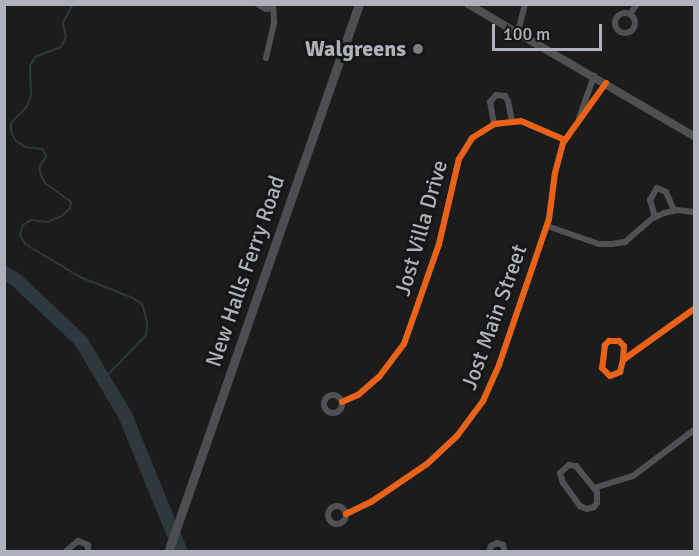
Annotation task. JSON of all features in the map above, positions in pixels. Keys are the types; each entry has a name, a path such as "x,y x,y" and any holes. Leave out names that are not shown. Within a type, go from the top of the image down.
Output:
{"main road":[{"path":"468,4 694,136"},
{"name":"New Halls Ferry Road","path":"168,552 359,5"}],"street":[{"path":"257,4 266,9 273,6 274,22 266,58"},
{"path":"518,32 525,4"},
{"path":"630,14 637,4"},
{"name":"Jost Main Street","path":"579,118 594,76"},
{"name":"Jost Main Street","path":"346,514 371,502 427,465 453,440 475,413 500,365 547,226 555,173 565,140 606,83"},
{"path":"494,124 490,102 496,95 505,96 508,100 512,121"},
{"name":"Jost Villa Drive","path":"342,402 358,395 379,377 404,344 439,244 459,159 472,138 494,124 512,121 530,123 565,140"},
{"path":"655,217 650,200 657,188 666,192 674,210"},
{"path":"547,226 599,244 612,244 625,242 655,217 674,210 694,212"},
{"path":"623,360 624,346 619,341 609,341 605,345 604,373 615,376 620,372 623,360 694,309"},
{"path":"594,488 633,476 694,430"},
{"path":"569,465 576,466 594,488 598,497 597,503 587,509 580,506 562,483 560,473 569,465"},
{"path":"65,552 78,541 88,545 88,552"},
{"path":"489,552 491,546 496,543 503,545 506,552"}],"waterway":[{"path":"75,4 63,23 66,37 61,47 35,57 30,66 31,96 27,106 11,123 11,131 15,140 25,147 43,149 46,157 40,166 40,173 45,183 71,202 70,208 62,216 47,222 31,220 23,225 20,235 25,244 80,277 133,298 142,304 147,322 146,335 104,379"},
{"path":"4,273 14,278 81,341 125,415 181,552"}],"cycle path":[{"path":"346,514 371,502 427,464 457,436 483,401 499,365 549,219 555,173 563,143 606,83"},
{"path":"342,402 358,395 379,377 404,344 439,244 459,159 472,138 494,124 521,121 565,140"},
{"path":"623,360 624,346 619,341 609,341 605,345 602,368 610,376 620,372 623,360 694,309"}],"place":[{"name":"Walgreens","path":"418,49"}]}
